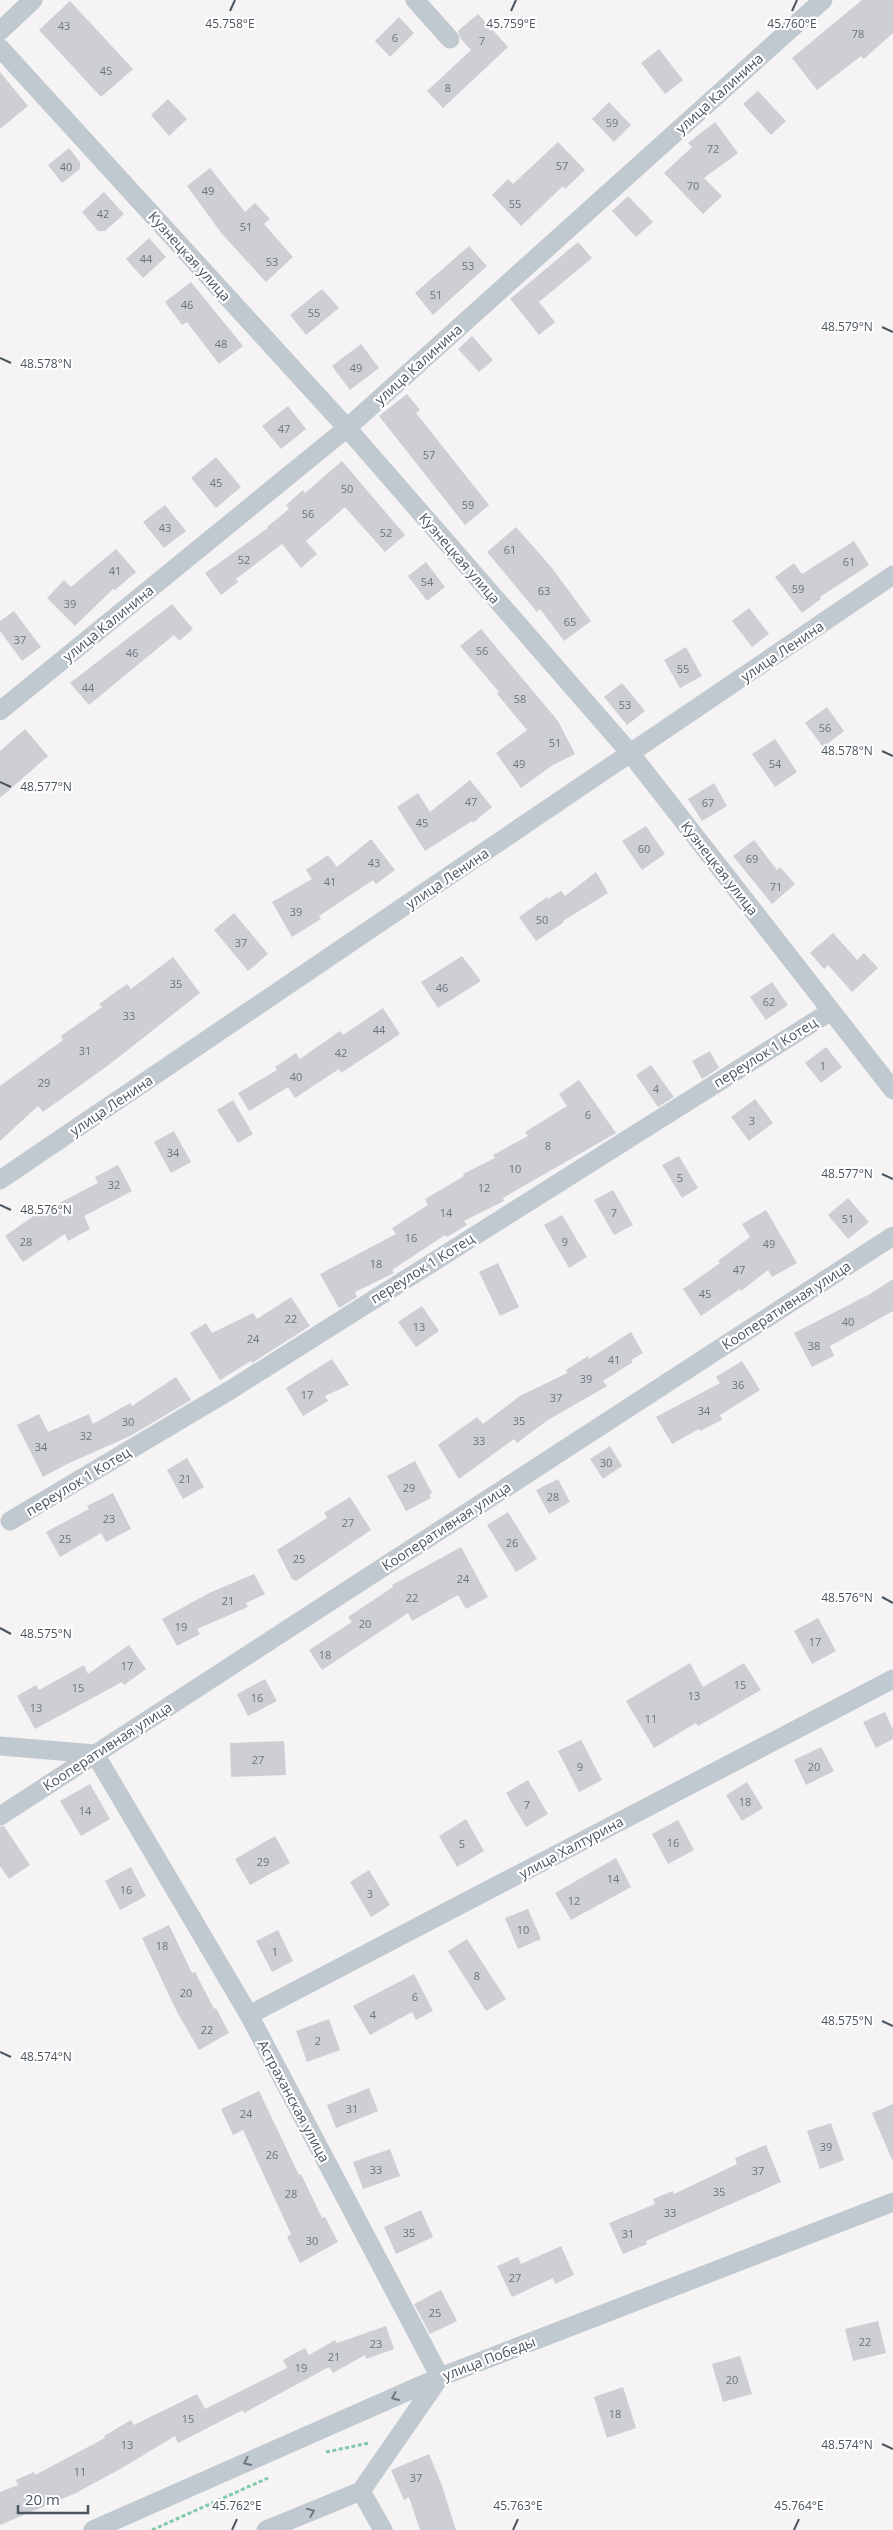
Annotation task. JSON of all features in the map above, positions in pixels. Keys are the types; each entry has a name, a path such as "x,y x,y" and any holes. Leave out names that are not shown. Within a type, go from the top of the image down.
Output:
{"street":[{"path":"0,30 33,0"},
{"path":"415,0 450,39"},
{"name":"улица Калинина","path":"0,711 347,428 823,0"},
{"name":"Кузнецкая улица","path":"0,48 347,428 631,754 893,1090"},
{"name":"улица Ленина","path":"0,1180 893,575"},
{"name":"переулок 1 Котец","path":"10,1521 232,1389 831,1011"},
{"name":"Кооперативная улица","path":"0,1816 893,1236"},
{"name":"улица Халтурина","path":"249,2014 893,1679"},
{"path":"0,1746 95,1754"},
{"name":"Астраханская улица","path":"95,1754 249,2014 440,2377"},
{"name":"улица Победы","path":"93,2530 440,2377 893,2202"},
{"path":"266,2530 361,2491 440,2377"},
{"path":"361,2491 383,2530"}],"path":[{"path":"318,2456 398,2437"},
{"path":"152,2530 274,2475"}],"building":[{"path":"862,0 893,0 893,33 864,59 861,56 817,90 792,58"},
{"path":"70,1 133,69 101,97 39,30"},
{"path":"478,14 508,47 443,108 427,91 471,50 461,39 458,31"},
{"path":"399,17 414,33 390,57 375,41"},
{"path":"659,49 683,80 665,94 641,63"},
{"path":"0,72 28,106 0,129"},
{"path":"758,91 786,121 771,135 743,104"},
{"path":"168,99 187,119 169,136 151,115"},
{"path":"609,102 631,125 614,142 592,119"},
{"path":"715,122 738,153 704,178 722,196 703,214 664,173 692,147 688,143"},
{"path":"558,142 585,170 565,189 563,186 521,226 492,195 508,179 513,184"},
{"path":"69,148 80,162 80,169 62,183 48,165"},
{"path":"210,168 245,212 255,203 270,219 264,224 293,257 266,282 222,234 187,186"},
{"path":"104,192 124,214 105,231 98,231 82,212"},
{"path":"628,196 653,222 636,237 612,211"},
{"path":"149,238 166,257 143,278 126,259"},
{"path":"578,242 592,258 539,302 555,322 539,335 510,299"},
{"path":"469,246 487,266 433,315 415,293"},
{"path":"191,282 243,346 219,364 187,322 182,325 165,302"},
{"path":"322,289 339,308 306,335 290,315"},
{"path":"472,336 493,360 479,372 458,349"},
{"path":"361,344 379,368 350,390 332,366"},
{"path":"407,394 420,410 416,413 489,505 465,525 379,416"},
{"path":"288,406 306,429 281,449 262,426"},
{"path":"216,457 241,487 216,508 191,478"},
{"path":"342,461 405,535 385,552 345,507 306,541 317,554 301,568 282,544 236,579 238,582 221,595 205,573 268,528 289,509 286,505 303,490 305,493"},
{"path":"165,505 186,531 164,548 143,522"},
{"path":"516,527 552,568 591,621 564,641 540,609 537,612 487,552"},
{"path":"854,541 869,565 820,597 821,599 802,613 775,577 794,563 802,574"},
{"path":"116,549 136,572 115,590 113,589 75,626 47,598 64,580 71,587"},
{"path":"426,562 445,587 427,601 408,576"},
{"path":"172,604 193,629 179,641 174,635 89,705 70,683"},
{"path":"749,608 769,634 752,647 732,621"},
{"path":"14,611 41,647 22,661 0,631 0,621"},
{"path":"481,629 558,721 575,754 553,765 521,788 496,753 527,730 497,694 499,692 460,646"},
{"path":"686,647 702,676 680,688 664,660"},
{"path":"622,683 645,711 627,725 604,697"},
{"path":"827,707 844,731 823,747 805,723"},
{"path":"25,729 48,756 0,798 0,751"},
{"path":"775,739 797,772 775,787 752,754"},
{"path":"470,780 492,807 473,823 472,821 425,851 397,807 418,793 430,812"},
{"path":"714,783 727,806 702,821 688,799"},
{"path":"646,826 665,854 642,870 622,841"},
{"path":"371,839 395,870 376,884 373,880 319,916 321,919 292,937 272,902 312,879 306,870 328,855 337,867"},
{"path":"754,840 777,870 780,867 795,884 772,904 733,856"},
{"path":"596,872 608,893 563,921 536,941 519,917 547,897 548,899 561,891 565,896"},
{"path":"234,913 268,954 248,971 214,930"},
{"path":"833,933 857,960 864,953 878,968 852,992 828,965 824,969 810,953"},
{"path":"462,956 481,981 438,1008 421,982"},
{"path":"173,957 200,993 110,1064 43,1112 38,1106 0,1141 0,1086 63,1040 61,1036 102,1007 99,1004 127,984 131,989"},
{"path":"772,982 788,1005 766,1020 750,997"},
{"path":"383,1008 400,1034 341,1073 339,1069 295,1098 288,1087 249,1111 238,1093 277,1070 275,1067 296,1053 300,1059 340,1031 343,1035"},
{"path":"826,1047 842,1067 821,1083 805,1063"},
{"path":"710,1051 719,1068 702,1079 692,1061"},
{"path":"651,1065 674,1097 658,1107 636,1075"},
{"path":"579,1080 616,1133 503,1198 504,1201 464,1221 467,1225 447,1237 445,1235 392,1270 394,1273 355,1292 357,1297 339,1308 320,1274 396,1234 392,1228 428,1205 425,1199 464,1176 463,1174 495,1158 493,1155 528,1136 525,1132 567,1106 559,1094"},
{"path":"755,1099 773,1123 749,1141 731,1117"},
{"path":"233,1100 253,1134 238,1143 217,1110"},
{"path":"174,1131 191,1162 171,1173 154,1142"},
{"path":"679,1156 698,1188 682,1198 662,1165"},
{"path":"118,1165 132,1191 84,1216 90,1229 68,1241 65,1234 23,1262 5,1236 32,1217 98,1183 95,1177"},
{"path":"613,1190 633,1225 614,1235 594,1200"},
{"path":"848,1198 869,1222 848,1239 828,1215"},
{"path":"766,1210 797,1263 772,1277 768,1270 741,1291 740,1289 701,1316 683,1289 720,1263 718,1261 750,1237 742,1224"},
{"path":"562,1215 587,1257 569,1268 544,1225"},
{"path":"498,1263 519,1307 500,1316 479,1272"},
{"path":"893,1279 893,1311 830,1346 834,1356 812,1367 794,1333 870,1294"},
{"path":"291,1297 310,1326 252,1363 251,1361 220,1380 190,1333 206,1323 212,1333 253,1313 257,1319"},
{"path":"422,1306 439,1331 416,1347 398,1322"},
{"path":"631,1332 643,1353 631,1360 633,1362 603,1381 607,1386 548,1420 517,1443 514,1439 459,1479 438,1445 477,1417 483,1424 520,1396 567,1373 566,1370 588,1356 589,1359"},
{"path":"332,1359 349,1385 325,1396 328,1401 303,1416 286,1388"},
{"path":"742,1361 760,1390 720,1415 722,1420 700,1431 699,1429 672,1444 656,1417 720,1383 716,1377"},
{"path":"176,1377 191,1400 130,1436 43,1477 17,1425 39,1414 48,1432 89,1414 93,1424 130,1403 132,1406"},
{"path":"610,1446 622,1466 603,1479 590,1459"},
{"path":"187,1458 204,1487 183,1499 167,1470"},
{"path":"415,1461 432,1493 429,1495 431,1498 406,1511 387,1476"},
{"path":"558,1479 570,1502 549,1514 536,1490"},
{"path":"113,1493 131,1529 106,1542 101,1533 60,1557 46,1532 89,1509 87,1506"},
{"path":"350,1497 371,1530 296,1581 292,1579 277,1550 327,1518 324,1513"},
{"path":"508,1512 537,1559 516,1572 487,1525"},
{"path":"461,1547 488,1597 466,1609 458,1595 412,1621 408,1613 322,1670 309,1650 352,1622 348,1617 393,1587 392,1585"},
{"path":"254,1574 265,1594 246,1603 248,1607 197,1629 200,1634 177,1646 162,1619 209,1593"},
{"path":"818,1618 836,1651 812,1664 794,1631"},
{"path":"129,1645 146,1669 124,1685 122,1682 35,1729 17,1696 36,1685 39,1690 84,1665 88,1674"},
{"path":"690,1663 703,1687 744,1663 761,1690 698,1726 696,1723 654,1748 626,1701"},
{"path":"265,1679 277,1701 248,1716 237,1694"},
{"path":"885,1712 893,1730 893,1739 876,1748 863,1722"},
{"path":"581,1740 602,1780 579,1792 558,1751"},
{"path":"284,1741 286,1775 231,1777 230,1743"},
{"path":"821,1747 834,1771 806,1785 794,1760"},
{"path":"528,1780 548,1814 526,1827 506,1793"},
{"path":"747,1782 763,1808 742,1821 726,1795"},
{"path":"90,1784 110,1819 81,1836 60,1801"},
{"path":"466,1819 484,1851 457,1867 439,1836"},
{"path":"678,1820 694,1850 668,1864 652,1834"},
{"path":"4,1826 30,1865 9,1879 0,1866 0,1827"},
{"path":"275,1836 290,1863 250,1885 235,1859"},
{"path":"616,1858 631,1887 571,1920 555,1893"},
{"path":"131,1867 146,1896 120,1910 105,1881"},
{"path":"369,1870 390,1905 371,1917 350,1882"},
{"path":"528,1909 541,1939 518,1949 505,1918"},
{"path":"169,1925 192,1973 195,1972 229,2033 199,2050 177,2012 142,1938"},
{"path":"278,1930 293,1961 272,1972 256,1941"},
{"path":"467,1939 506,1999 486,2011 448,1951"},
{"path":"414,1974 433,2011 416,2020 412,2012 370,2035 353,2006"},
{"path":"329,2019 340,2050 307,2062 296,2031"},
{"path":"369,2088 378,2111 336,2128 327,2105"},
{"path":"259,2091 299,2175 301,2174 322,2218 325,2217 338,2242 300,2263 287,2237 291,2234 243,2130 233,2135 221,2109"},
{"path":"893,2104 893,2162 872,2113"},
{"path":"831,2123 844,2160 820,2169 807,2131"},
{"path":"766,2145 781,2182 646,2241 647,2244 623,2254 609,2223 655,2204 653,2199 673,2191 674,2194 737,2164 735,2158"},
{"path":"390,2149 400,2176 363,2189 353,2162"},
{"path":"421,2210 433,2237 396,2254 384,2227"},
{"path":"561,2246 574,2275 555,2284 553,2278 512,2297 497,2266 518,2257 521,2264"},
{"path":"441,2290 457,2321 430,2334 414,2304"},
{"path":"878,2321 886,2353 853,2361 845,2329"},
{"path":"386,2326 394,2349 366,2359 365,2355 333,2373 329,2367 244,2413 243,2410 178,2443 175,2436 74,2494 0,2525 0,2492 18,2485 16,2480 34,2472 35,2475 105,2438 104,2436 131,2420 134,2425 197,2394 205,2409 287,2368 283,2360 305,2348 309,2355 335,2340 337,2343"},
{"path":"740,2356 752,2394 723,2402 712,2364"},
{"path":"623,2387 636,2428 607,2438 594,2397"},
{"path":"429,2454 441,2483 456,2530 420,2530 409,2497 404,2500 391,2470"}]}
